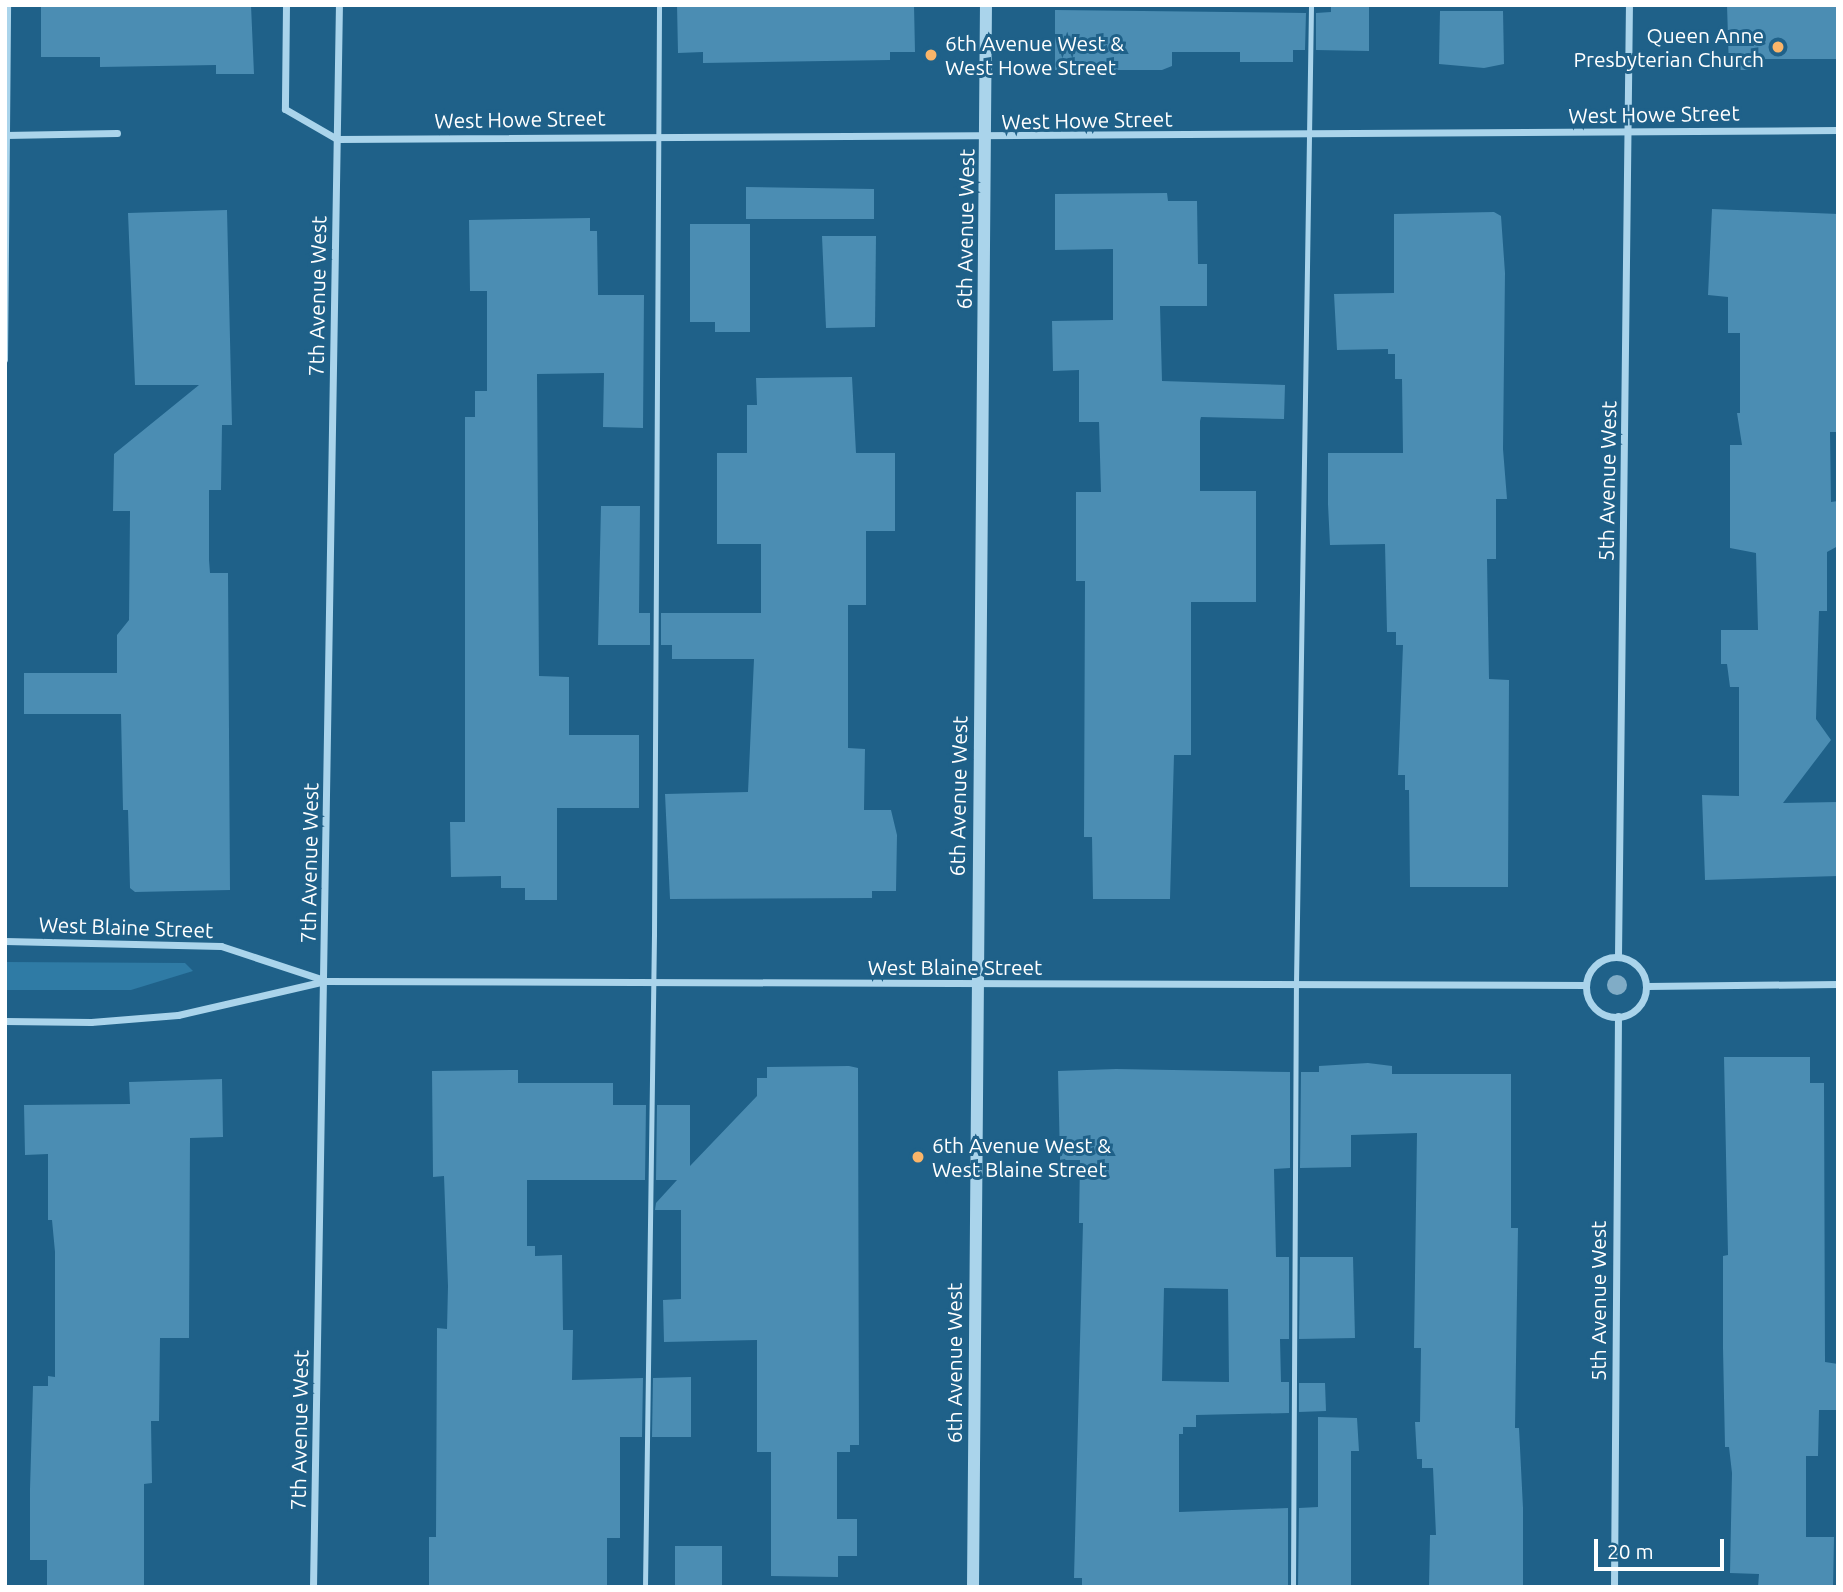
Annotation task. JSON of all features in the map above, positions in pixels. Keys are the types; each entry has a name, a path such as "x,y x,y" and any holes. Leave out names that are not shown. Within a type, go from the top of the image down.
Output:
{"street":[{"path":"286,5 285,109 337,139"},
{"name":"7th Avenue West","path":"313,1587 339,5"},
{"name":"6th Avenue West","path":"972,1587 975,985 986,5"},
{"name":"5th Avenue West","path":"1618,956 1629,5"},
{"name":"West Howe Street","path":"337,139 656,134 985,138 1838,130"},
{"path":"6,135 117,133"},
{"name":"West Blaine Street","path":"5,941 221,946 324,981"},
{"path":"1618,956 1640,968 1647,986 1634,1011 1618,1016 1595,1009 1586,985 1596,964 1618,956"},
{"name":"West Blaine Street","path":"5,1021 91,1022 178,1015 324,981 1586,985"},
{"path":"1647,986 1838,984"},
{"name":"5th Avenue West","path":"1614,1587 1618,1016"}],"lane":[{"path":"5,360 8,5"},
{"path":"645,1587 654,984 656,134 659,5"},
{"path":"1293,1587 1296,983 1311,5"}],"shaded area":[{"path":"5,962 185,963 193,971 131,990 5,990"}],"building":[{"path":"41,5 251,5 254,74 216,74 216,65 100,67 100,57 41,57"},
{"path":"677,5 914,5 915,52 890,52 890,60 703,63 703,52 678,53"},
{"path":"1331,5 1369,5 1369,51 1316,50 1316,13 1331,12"},
{"name":"Queen Anne Presbyterian Church","path":"1727,5 1838,5 1838,59 1764,59 1764,70 1729,70"},
{"path":"1055,10 1306,13 1305,50 1293,50 1293,62 1240,62 1240,52 1172,52 1172,66 1162,70 1055,70"},
{"path":"1440,11 1503,11 1504,64 1484,68 1439,64"},
{"path":"746,187 874,189 874,219 746,219"},
{"path":"1167,193 1168,201 1197,201 1198,264 1207,264 1207,306 1160,306 1162,381 1285,385 1284,419 1201,417 1200,491 1256,491 1256,602 1191,602 1191,755 1174,755 1170,899 1093,899 1092,837 1084,837 1085,581 1076,581 1076,492 1101,492 1099,422 1079,422 1079,370 1053,371 1052,321 1113,320 1113,249 1055,250 1055,194"},
{"path":"1712,209 1838,214 1838,432 1830,432 1831,502 1838,501 1838,546 1827,552 1827,611 1819,611 1816,719 1831,740 1783,803 1838,802 1838,876 1705,880 1702,795 1739,796 1739,687 1730,687 1727,664 1721,664 1721,630 1758,630 1756,553 1730,548 1730,445 1742,445 1737,413 1740,413 1740,333 1728,333 1728,297 1708,295"},
{"path":"227,210 232,425 222,425 221,490 209,490 209,560 210,573 228,573 230,890 135,892 130,888 128,810 123,810 121,714 24,714 24,673 117,673 117,635 129,620 130,511 113,511 114,454 199,385 135,385 128,213"},
{"path":"1494,212 1501,216 1505,273 1503,449 1507,499 1496,499 1496,559 1487,559 1489,679 1509,680 1508,887 1410,887 1409,790 1405,790 1405,775 1398,775 1403,645 1396,645 1396,632 1387,632 1385,544 1330,545 1328,504 1328,453 1403,453 1402,379 1395,379 1395,354 1388,354 1388,349 1337,350 1334,294 1394,293 1394,214"},
{"path":"590,218 590,231 597,231 598,295 644,295 643,428 603,427 604,373 537,374 539,676 569,677 569,735 639,735 639,808 557,808 557,900 525,900 525,888 501,888 501,876 451,877 450,822 465,822 465,417 475,417 475,391 487,391 487,291 470,291 469,220"},
{"path":"690,224 750,224 750,332 715,332 715,322 690,322"},
{"path":"822,236 876,236 875,327 826,328"},
{"path":"852,377 856,453 895,453 895,531 866,531 866,605 848,605 848,748 865,749 864,810 891,810 897,835 896,891 872,891 872,898 670,899 665,794 748,792 754,659 672,659 672,645 661,645 661,613 761,613 761,544 717,544 717,453 747,453 747,405 757,405 756,378"},
{"path":"601,506 640,506 639,613 650,613 650,645 598,645"},
{"path":"1724,1057 1810,1057 1810,1083 1824,1083 1825,1362 1838,1364 1838,1410 1819,1410 1818,1456 1806,1456 1806,1537 1834,1537 1833,1587 1758,1587 1759,1574 1730,1573 1732,1473 1729,1447 1725,1447 1723,1348 1723,1256 1728,1255"},
{"path":"1368,1063 1392,1066 1392,1074 1511,1074 1511,1228 1518,1228 1515,1428 1519,1428 1523,1587 1429,1587 1430,1535 1436,1535 1433,1468 1422,1468 1422,1459 1417,1459 1415,1422 1420,1422 1421,1348 1414,1348 1417,1133 1351,1135 1351,1167 1300,1168 1301,1072 1319,1072 1319,1066"},
{"path":"767,1067 858,1068 859,1445 850,1445 850,1452 837,1452 837,1519 857,1519 857,1556 838,1556 838,1577 771,1576 771,1452 757,1452 757,1340 664,1342 663,1300 681,1299 681,1210 655,1210 656,1203 677,1180 656,1180 657,1105 690,1105 690,1166 757,1096 757,1078 767,1078"},
{"path":"1116,1069 1290,1072 1290,1168 1274,1169 1276,1257 1289,1257 1289,1339 1280,1339 1281,1382 1289,1382 1289,1413 1196,1415 1196,1427 1183,1427 1183,1434 1179,1434 1179,1512 1288,1508 1288,1587 1082,1587 1082,1578 1074,1578 1083,1223 1079,1223 1080,1160 1060,1160 1058,1071","holes":["1164,1288 1228,1289 1229,1382 1162,1381"]},
{"path":"518,1070 518,1083 613,1083 613,1105 646,1105 645,1180 527,1180 527,1246 535,1246 535,1256 562,1255 563,1330 573,1330 572,1380 643,1378 642,1437 620,1437 620,1538 607,1538 607,1587 429,1587 429,1537 436,1537 437,1328 447,1329 448,1286 444,1176 433,1177 432,1071"},
{"path":"222,1079 223,1137 190,1138 189,1338 160,1338 159,1421 151,1421 152,1483 144,1484 144,1586 47,1586 47,1560 30,1560 30,1489 33,1386 48,1386 48,1376 55,1377 55,1252 52,1220 48,1220 48,1154 25,1155 24,1105 130,1104 129,1082"},
{"path":"1300,1257 1353,1257 1355,1338 1299,1339"},
{"path":"691,1377 691,1437 652,1437 653,1378"},
{"path":"1299,1383 1325,1383 1326,1411 1299,1412"},
{"path":"1318,1417 1357,1418 1359,1451 1351,1451 1351,1587 1298,1587 1299,1508 1318,1507"},
{"path":"675,1546 722,1546 722,1587 675,1587"}],"place":[{"name":"Queen Anne Presbyterian Church","path":"1778,47"},
{"name":"6th Avenue West & West Howe Street","path":"931,55"},
{"name":"6th Avenue West & West Blaine Street","path":"918,1157"}]}
